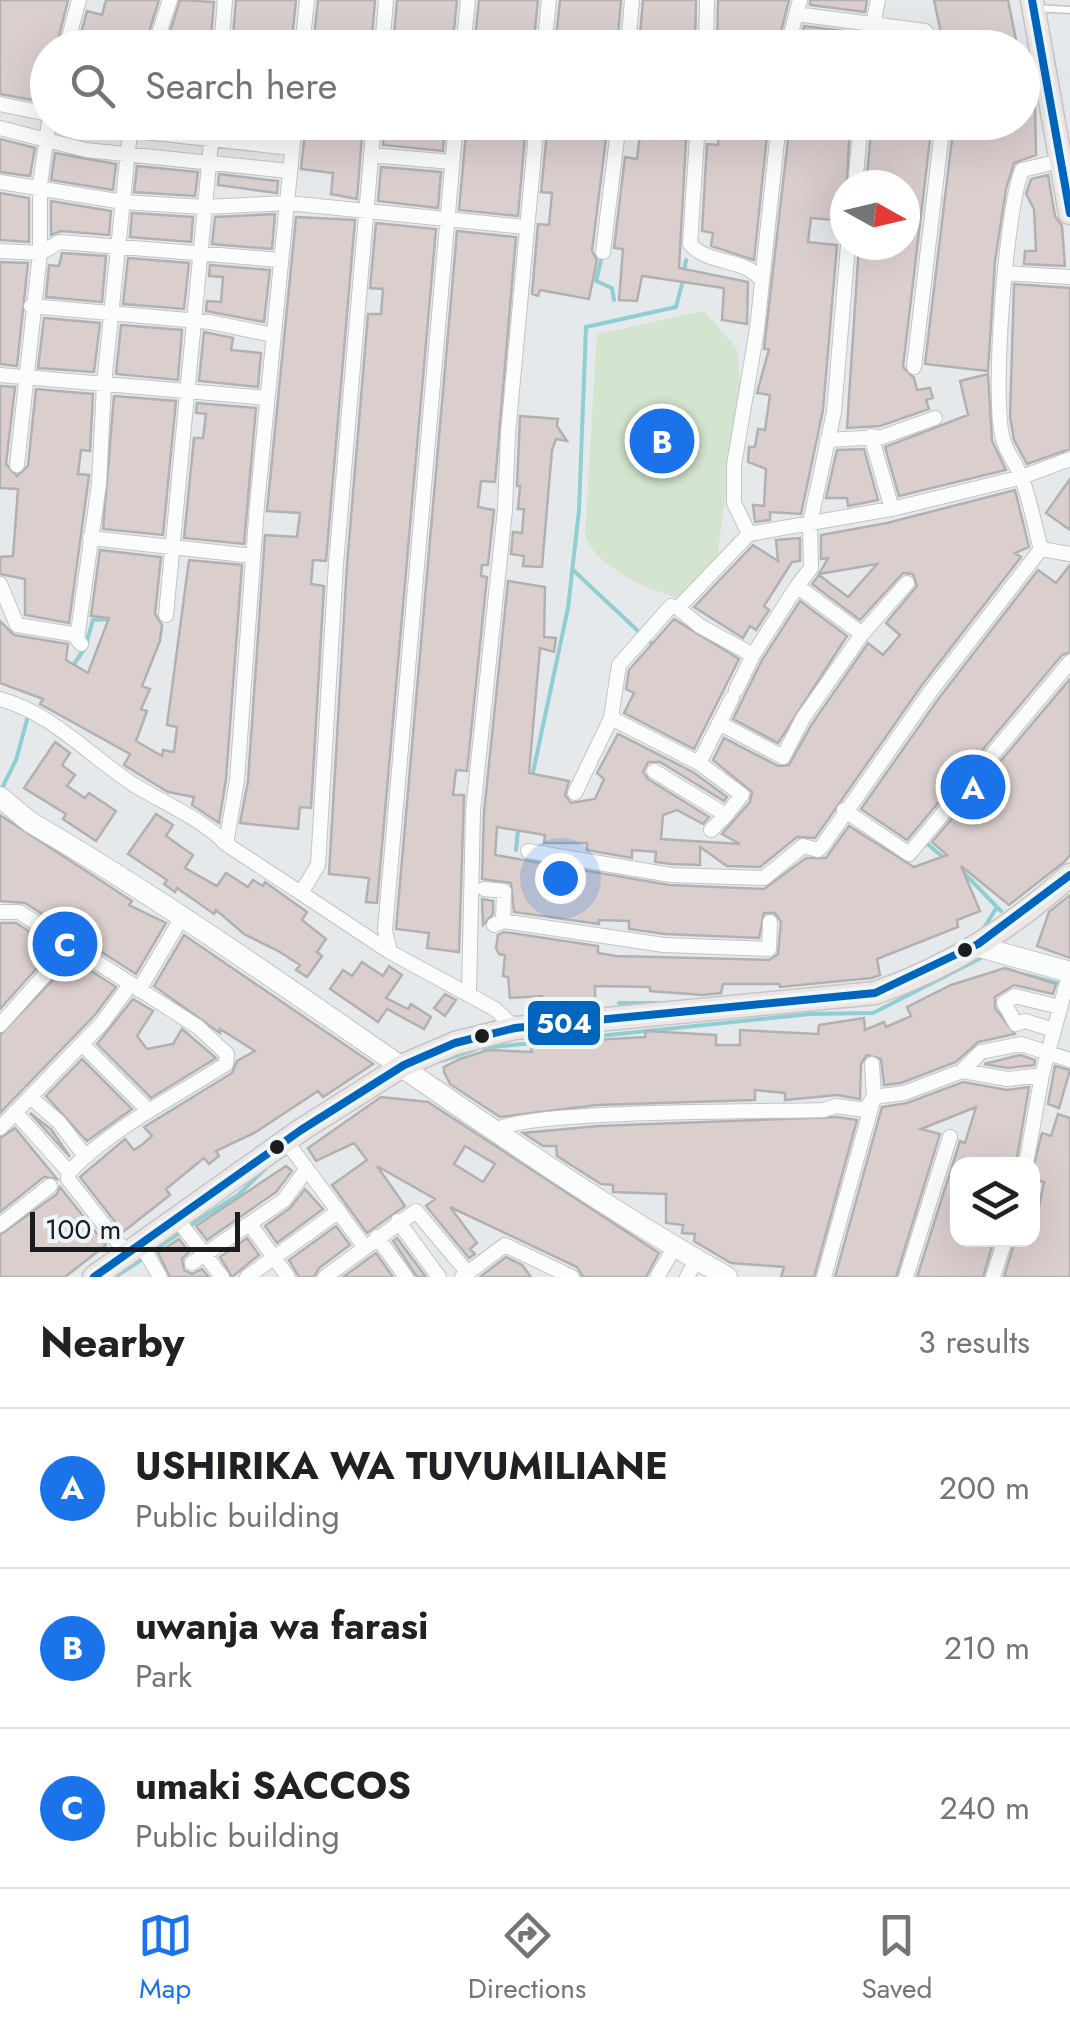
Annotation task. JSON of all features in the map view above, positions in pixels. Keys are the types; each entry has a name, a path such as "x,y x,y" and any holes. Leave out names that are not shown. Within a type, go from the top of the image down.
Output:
{"main road":[{"path":"1040,67 1061,113 1060,161 1070,214"},
{"path":"94,1277 183,1227 286,1141 404,1065 455,1043 515,1028 875,993 929,974 980,947 1070,875"}],"street":[{"path":"71,30 79,0"},
{"path":"160,30 170,0"},
{"path":"222,30 225,0"},
{"path":"304,30 307,0"},
{"path":"384,30 386,0"},
{"path":"465,30 468,0"},
{"path":"546,30 549,0"},
{"path":"630,30 632,0"},
{"path":"706,30 707,0"},
{"path":"870,30 878,0"},
{"path":"798,7 871,25 915,30"},
{"path":"0,104 30,110"},
{"path":"0,128 30,127"},
{"path":"17,465 48,140"},
{"path":"51,140 51,144 289,171"},
{"path":"0,584 17,624 80,640 99,484 104,384 129,140"},
{"path":"166,615 210,140 292,148"},
{"path":"226,844 245,702 253,556 293,140"},
{"path":"301,893 318,865 336,564 372,140"},
{"path":"390,952 385,930 454,140"},
{"path":"469,993 474,811 505,510 534,140"},
{"path":"604,252 617,140"},
{"path":"697,140 690,244 706,258 756,273 762,281"},
{"path":"749,534 734,503 734,464 762,281 777,140"},
{"path":"856,170 859,140"},
{"path":"914,367 941,140"},
{"path":"370,155 452,162"},
{"path":"1041,549 1022,477 1002,440 997,404 1004,254 1022,170 1060,161"},
{"path":"0,182 123,202 204,207 288,203 365,214 525,227"},
{"path":"0,251 40,253 60,242 280,260"},
{"path":"699,764 753,655 796,586 812,568 810,523 834,412 847,260"},
{"path":"1005,274 1070,277"},
{"path":"32,306 194,321 274,335"},
{"path":"0,375 267,398"},
{"path":"827,440 871,436 935,418"},
{"path":"871,436 892,509"},
{"path":"678,608 749,534 892,509 1022,477 1070,459"},
{"path":"90,538 253,556"},
{"path":"1041,549 1070,554"},
{"path":"528,851 671,875 764,878 803,846 818,850 1041,549"},
{"path":"719,723 783,757 799,725 862,634 907,584"},
{"path":"796,586 862,634"},
{"path":"575,794 610,718 620,665 671,606 753,655"},
{"path":"844,810 909,854 1070,662"},
{"path":"0,699 58,726 134,784 214,831 226,844 390,952 469,993 515,1028"},
{"path":"610,718 699,764 742,795 711,830"},
{"path":"654,771 726,815"},
{"path":"0,797 30,822 404,1065 493,1130 726,1277"},
{"path":"484,889 504,891 498,923 664,945 770,949 770,922"},
{"path":"1,914 19,912 220,1043 228,1058 85,1156 70,1172 68,1180 140,1251 159,1276"},
{"path":"0,1128 135,988 181,919"},
{"path":"0,1025 71,946"},
{"path":"980,947 1068,977 1042,1075 1027,1157"},
{"path":"1054,1030 1025,1021 1016,1024 1004,1003 1016,996 1060,1008"},
{"path":"82,1044 148,1111"},
{"path":"874,1097 904,1093 962,1071 981,1052 1021,1044 1070,1060"},
{"path":"824,1277 874,1097 872,1064"},
{"path":"962,1071 1008,1079 1042,1075"},
{"path":"30,1097 59,1122 85,1156"},
{"path":"493,1130 537,1121 670,1113 824,1110 836,1106 866,1110 874,1097"},
{"path":"16,1112 70,1172"},
{"path":"906,1277 950,1138"},
{"path":"286,1141 339,1211 406,1277"},
{"path":"192,1263 284,1200 306,1170"},
{"path":"0,1225 50,1186"},
{"path":"247,1277 339,1211"},
{"path":"325,1277 412,1211 421,1214 464,1274 505,1245 572,1277"},
{"path":"398,1221 439,1277"},
{"path":"250,1224 288,1277"},
{"path":"183,1227 222,1277"},
{"path":"993,1277 1003,1247"},
{"path":"657,1277 670,1255"}],"lane":[{"path":"1043,7 1070,10"}],"green space":[{"path":"704,311 737,349 740,383 717,559 679,598 653,590 611,567 585,535 597,334"}],"building":[{"path":"0,0 68,0 60,30 30,30 30,100 0,94"},
{"path":"106,0 159,0 150,30 82,30 87,11 102,15"},
{"path":"180,0 214,2 212,30 171,30"},
{"path":"236,0 296,0 293,30 234,30"},
{"path":"318,0 375,0 372,30 315,30"},
{"path":"397,0 457,0 454,30 394,30"},
{"path":"479,0 538,0 535,30 476,30"},
{"path":"560,0 621,0 618,30 557,30"},
{"path":"643,0 696,0 695,30 640,30"},
{"path":"718,0 789,0 782,30 717,30"},
{"path":"810,0 867,0 865,12 810,5"},
{"path":"934,0 1008,0 1014,30 940,30"},
{"path":"804,26 836,30 803,30"},
{"path":"0,139 35,148 30,176 0,172"},
{"path":"304,140 362,140 357,199 331,194 333,173 301,169"},
{"path":"383,140 444,140 443,151 383,145"},
{"path":"465,140 525,140 518,216 459,210"},
{"path":"546,140 606,140 592,251 597,260 589,299 540,290 538,296 532,294 538,224 549,225 552,193 541,192"},
{"path":"639,140 686,140 679,268 748,282 747,324 722,320 724,288 642,276 637,301 619,300 623,249 614,248 625,157 637,159"},
{"path":"718,140 767,140 754,260 711,246 713,233 702,231 707,144 718,145"},
{"path":"788,140 849,140 848,170 830,170 830,220 811,218 808,242 830,244 830,260 836,260 823,410 801,514 770,512 770,520 755,522 753,505 764,506 766,469 748,462 749,447 755,447 758,429 765,430 770,395 757,393 769,349 764,349"},
{"path":"870,140 930,140 920,223 920,170 867,170"},
{"path":"952,140 1036,140 1036,155 1014,163 1006,189 995,261 988,371 925,364"},
{"path":"55,153 116,164 113,190 51,180"},
{"path":"137,166 198,172 195,196 134,192"},
{"path":"381,167 441,172 438,208 378,201"},
{"path":"219,174 278,181 277,193 218,185"},
{"path":"1048,175 1055,216 1062,226 1065,266 1024,264 1025,251 1036,251 1034,209 1026,194 1031,179"},
{"path":"0,193 29,198 29,242 0,240"},
{"path":"51,201 111,211 109,235 61,231 51,235"},
{"path":"132,213 193,217 191,242 130,237"},
{"path":"275,214 272,249 212,244 215,217"},
{"path":"296,217 355,220 326,561 313,560 311,584 324,586 311,808 300,807 298,829 240,823 248,781 265,535 297,537 300,513 267,511"},
{"path":"376,223 436,229 377,903 366,902 369,878 329,874 347,565 368,314 381,314 383,289 370,288"},
{"path":"457,231 516,237 495,482 481,481 478,507 494,510 488,565 482,565 481,576 487,577 467,771 456,770 453,795 464,795 459,952 427,948 429,933 396,929"},
{"path":"62,253 106,256 102,302 46,297 49,265 59,266"},
{"path":"128,258 189,263 184,309 123,304"},
{"path":"858,260 916,260 903,367 914,378 917,390 930,388 933,398 926,400 929,409 880,426 847,428"},
{"path":"0,262 28,263 17,366 0,364"},
{"path":"210,265 270,270 264,322 206,311 207,301 221,302 223,277 209,276"},
{"path":"1014,284 1070,288 1070,449 1027,464 1014,440 1010,417"},
{"path":"44,318 100,323 94,372 38,368"},
{"path":"121,325 182,330 178,380 116,374"},
{"path":"204,332 233,338 231,350 261,353 258,387 199,381"},
{"path":"988,374 992,441 1006,470 899,496 885,447 968,415 960,381"},
{"path":"0,386 15,387 6,464 17,476 28,466 36,389 93,394 90,451 81,450 78,474 89,475 69,623 25,615 25,579 0,574 0,557 13,556 18,489 0,488"},
{"path":"114,396 176,401 163,535 103,529"},
{"path":"197,403 256,408 244,544 184,538 194,438 203,438 206,414 196,413"},
{"path":"520,416 558,419 557,426 567,441 556,439 552,450 542,567 523,566 524,556 511,554 513,532 522,533 524,509 518,509 517,486"},
{"path":"864,449 878,500 848,506 847,498 826,498 837,450"},
{"path":"1070,479 1070,530 1046,513"},
{"path":"1015,490 1029,547 1015,553 1021,557 922,685 815,838 797,837 760,867 727,866 700,847 700,865 672,864 655,862 656,852 632,850 632,858 587,850 587,843 544,843 545,835 497,827 495,855 669,885 764,889 806,858 826,858 849,826 914,867 947,855 932,842 1070,679 1070,855 1064,862 1009,905 961,866 980,911 957,920 958,927 877,959 880,975 872,978 780,987 723,984 721,993 703,995 650,991 650,987 595,986 595,1005 591,1006 541,1004 542,996 510,998 508,977 503,976 505,955 496,948 498,935 504,932 598,946 598,953 616,956 769,960 778,954 781,922 775,913 764,913 759,938 629,929 629,921 599,920 599,924 514,912 511,883 482,879 484,812 508,581 545,587 544,637 556,638 554,652 540,648 529,773 569,781 565,795 571,803 595,799 604,779 597,773 618,734 693,772 727,797 724,801 660,762 648,762 643,772 648,779 709,817 703,824 677,810 663,815 661,839 740,844 722,834 750,802 752,792 713,760 724,738 778,766 789,765 868,643 883,655 900,635 886,623 917,586 913,574 903,573 860,620 812,584 819,575 848,597 877,564 819,574 828,558 821,559 821,535 887,523"},
{"path":"800,538 800,561 792,562 764,606 769,610 756,630 750,626 743,638 694,607 753,545 778,561 776,540"},
{"path":"100,550 161,557 155,614 162,625 160,641 142,686 150,689 141,709 147,711 136,741 162,756 163,750 174,752 177,727 167,725 189,560 242,565 226,779 219,823 192,805 194,797 168,792 124,765 130,754 40,704 43,699 0,683 0,621 14,635 68,644 66,660 88,673 109,618 91,616"},
{"path":"1070,565 1070,652 1062,655 907,840 861,809 939,698 1038,570 1056,583"},
{"path":"800,601 847,636 778,743 733,719 762,660"},
{"path":"674,619 739,659 694,749 624,713 634,693 626,689 629,670"},
{"path":"55,742 70,753 62,765 75,775 67,786 85,798 89,793 116,811 96,841 63,819 66,814 24,788"},
{"path":"156,814 173,825 166,836 193,855 185,868 217,886 226,873 248,887 253,880 263,886 265,882 307,912 302,920 326,939 317,952 322,956 307,977 296,970 300,965 244,934 216,910 214,914 177,888 175,892 164,884 167,880 128,854"},
{"path":"0,815 132,901 129,905 166,923 136,974 25,903 0,901"},
{"path":"1070,895 1070,958 1037,946 1049,912"},
{"path":"482,899 493,901 493,914 483,925"},
{"path":"0,923 16,923 55,948 0,1009"},
{"path":"184,935 373,1064 323,1097 318,1091 256,1132 216,1151 219,1156 209,1164 204,1158 166,1189 170,1195 123,1232 80,1177 125,1139 134,1150 143,1144 152,1136 144,1127 232,1073 237,1061 255,1051 220,1029 220,1033 154,986"},
{"path":"73,959 116,987 94,1016 0,1113 0,1035"},
{"path":"362,962 383,976 389,966 402,975 386,998 408,1009 411,1004 431,1017 424,1029 387,1009 378,1022 330,989 343,970 352,976"},
{"path":"1005,968 1056,984 1053,994 1014,985 995,997 995,1008 1015,1034 978,1042 956,1062 901,1083 884,1085 881,1059 867,1055 861,1064 860,1099 837,1095 785,1100 785,1093 755,1090 755,1100 597,1105 500,1117 450,1084 444,1072 444,1067 460,1059 488,1050 532,1052 531,1047 575,1041 645,1037 646,1031 716,1035 716,1045 740,1045 740,1030 818,1034 819,1025 864,1018 865,1030 884,1022 886,1027 911,1016 907,1007 951,985"},
{"path":"445,994 456,1000 445,1016 434,1008"},
{"path":"133,999 153,1011 137,1036 147,1049 173,1044 182,1029 216,1058 151,1098 97,1044"},
{"path":"1020,1055 1035,1060 1034,1065 1008,1068 984,1064"},
{"path":"82,1059 132,1109 87,1141 46,1096"},
{"path":"1055,1066 1070,1070 1059,1108 1048,1104"},
{"path":"963,1082 1007,1090 1029,1087 1017,1157 955,1157 960,1141 965,1143 976,1107 921,1129 940,1134 896,1277 835,1277 882,1107 907,1103"},
{"path":"381,1097 428,1102 659,1253 646,1277 583,1277 577,1267 450,1207 477,1243 470,1249 475,1254 469,1258 426,1206 435,1199 377,1166 405,1206 367,1233 332,1185 367,1160 354,1143 316,1161 308,1148","holes":["465,1146 495,1164 483,1182 454,1164"]},
{"path":"30,1113 51,1129 70,1157"},
{"path":"1058,1114 1070,1118 1070,1277 1004,1277 1013,1247 1040,1247 1044,1182 1040,1181 1040,1157 1036,1157 1042,1133 1051,1136"},
{"path":"837,1117 857,1120 814,1277 781,1277 784,1267 731,1263 694,1241 695,1234 682,1233 683,1225 666,1223 666,1194 613,1192 613,1185 601,1184 557,1156 556,1146 543,1146 523,1133 598,1126"},
{"path":"15,1128 57,1179 44,1177 0,1212 0,1138"},
{"path":"286,1166 292,1171 276,1192 207,1240 196,1226"},
{"path":"950,1173 950,1247 992,1247 983,1277 917,1277"},
{"path":"60,1187 106,1245 65,1277 0,1277 0,1235 57,1194"},
{"path":"305,1189 323,1209 277,1243 265,1226 290,1208"},
{"path":"336,1226 350,1245 319,1268 314,1277 299,1277 289,1260"},
{"path":"247,1238 259,1255 232,1277 220,1257"},
{"path":"397,1238 426,1277 417,1277 393,1241"},
{"path":"179,1239 189,1252 182,1259 184,1270 192,1274 202,1269 209,1277 170,1277 158,1253"},
{"path":"376,1253 393,1277 343,1277"},
{"path":"506,1257 522,1265 531,1277 480,1277"}],"waterway":[{"path":"602,256 596,281 612,288 614,300"},
{"path":"684,271 686,260"},
{"path":"532,777 568,608 579,510 586,327 676,307 683,280"},
{"path":"573,570 654,646"},
{"path":"72,667 85,648 93,620 111,619"},
{"path":"3,786 16,760 28,716"},
{"path":"516,850 518,830"},
{"path":"925,842 943,857"},
{"path":"962,871 1001,911"},
{"path":"984,928 997,907"},
{"path":"483,1048 810,1014 873,1013 981,958"},
{"path":"1018,973 1061,984"},
{"path":"619,1003 659,1003"},
{"path":"441,1061 474,1050"},
{"path":"189,1226 238,1195 265,1169"},
{"path":"152,1252 181,1232"},
{"path":"115,1277 144,1258"}],"transit line":[{"name":"504","path":"1032,0 1037,30"},
{"name":"504","path":"1040,45 1070,213"},
{"name":"504","path":"94,1277 301,1130 404,1065 455,1043 515,1028 875,993 978,944 1070,875"}],"place":[{"name":"uwanja wa farasi","path":"662,441"},
{"name":"USHIRIKA WA TUVUMILIANE","path":"973,787"},
{"name":"umaki SACCOS","path":"65,944"}]}
